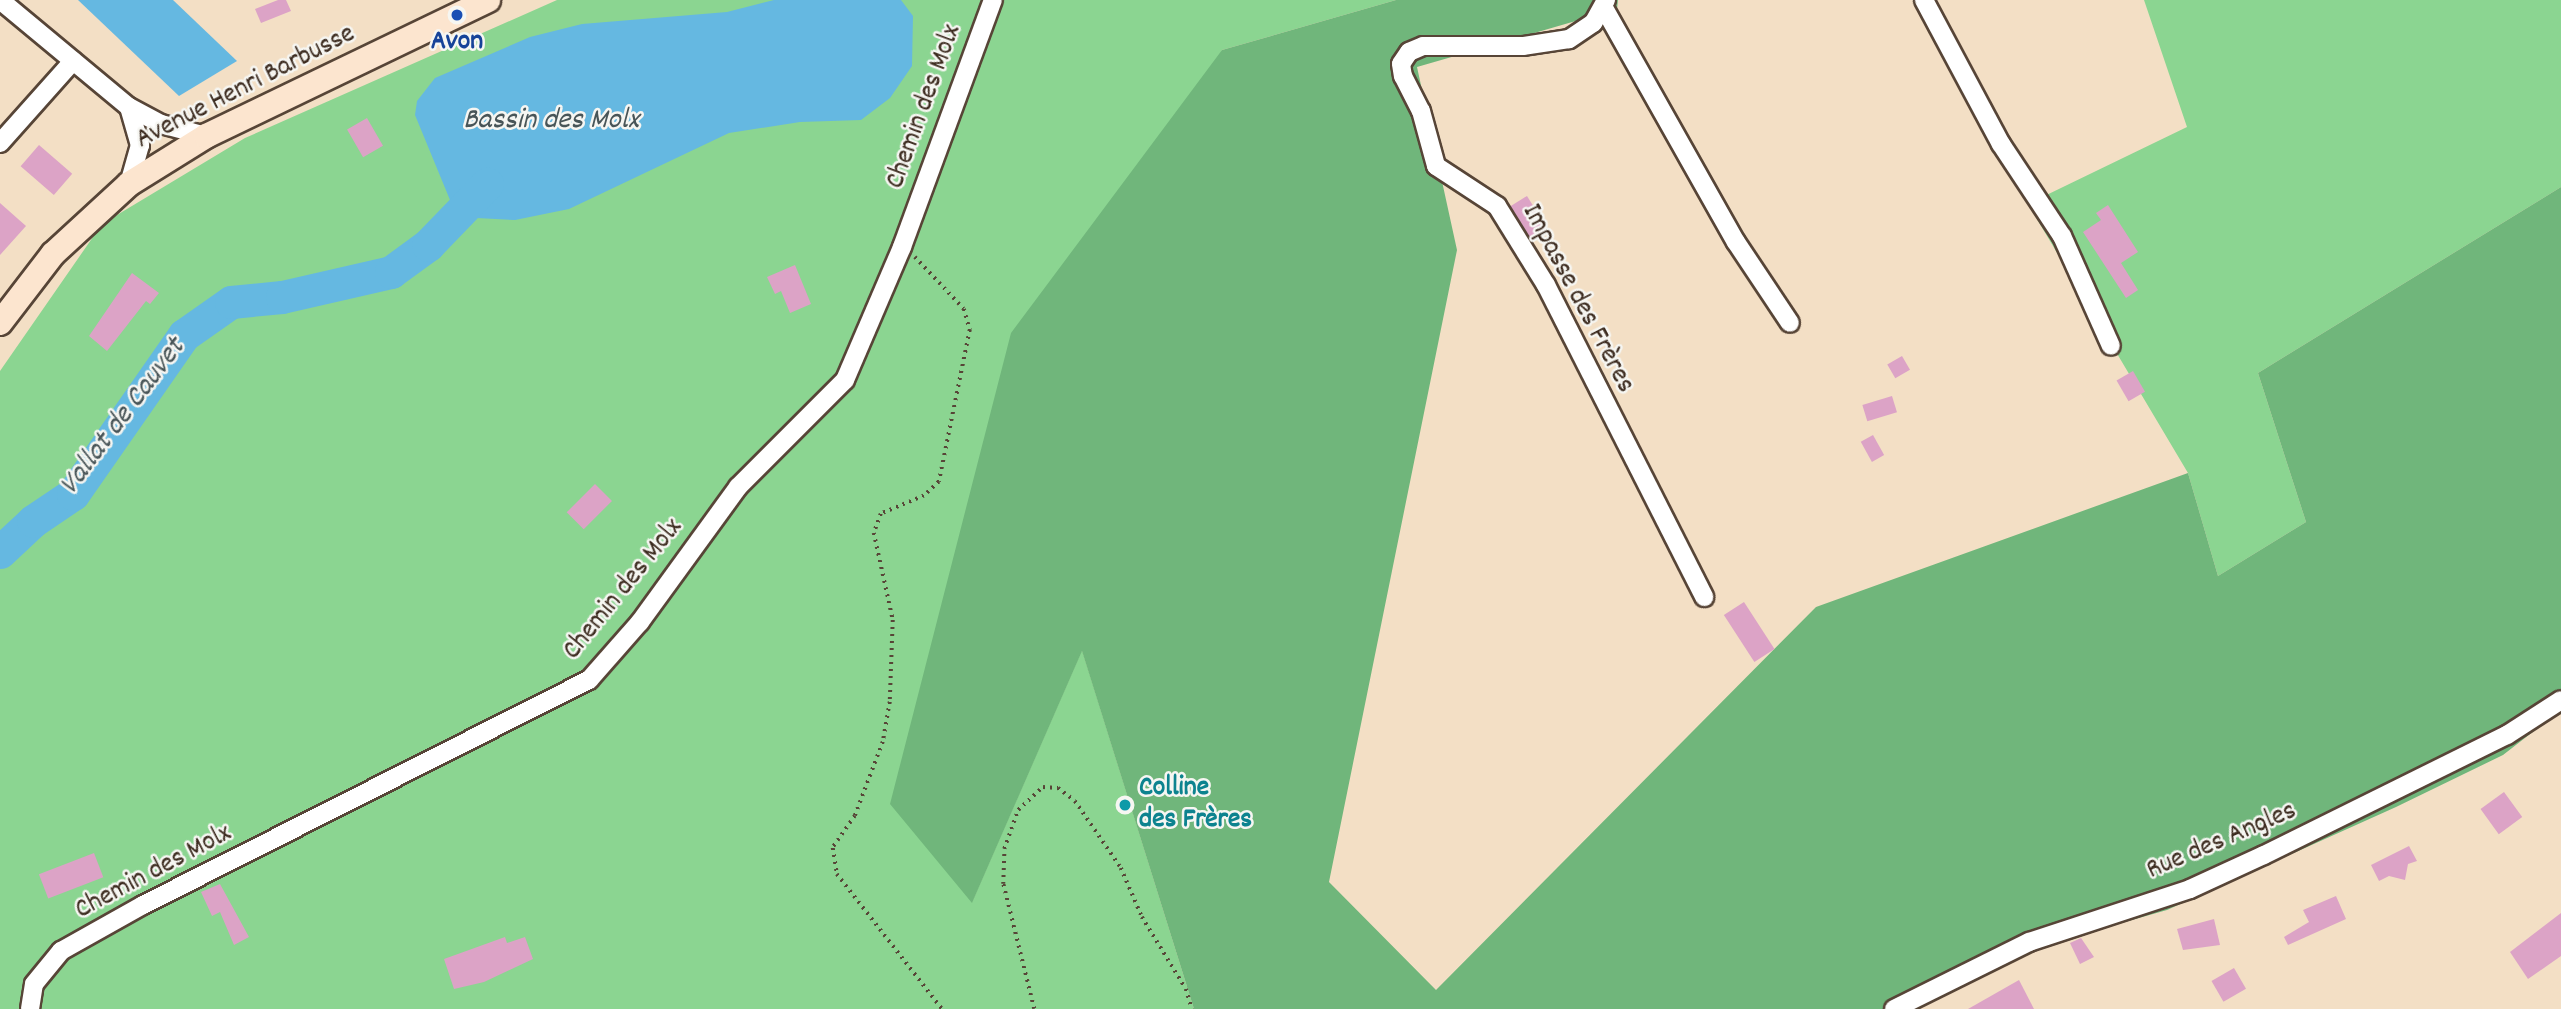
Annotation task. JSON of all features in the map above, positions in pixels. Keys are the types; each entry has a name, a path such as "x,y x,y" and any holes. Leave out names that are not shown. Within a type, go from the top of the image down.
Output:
{"main road":[{"name":"Avenue Henri Barbusse","path":"0,323 53,254 129,184 206,136 488,0"}],"street":[{"path":"0,0 129,107 161,124 206,136"},
{"name":"Chemin des Molx","path":"30,1009 34,984 61,951 143,905 589,680 640,622 738,487 845,380 902,247 993,0"},
{"path":"1924,0 2001,144 2062,236 2111,346"},
{"path":"1605,4 1736,242 1790,324"},
{"name":"Impasse des Frères","path":"1605,4 1593,23 1569,38 1523,46 1423,46 1409,52 1401,64 1403,76 1421,111 1436,166 1497,206 1546,285 1704,597"},
{"path":"0,143 73,61"},
{"path":"129,107 140,145 129,184"},
{"name":"Rue des Angles","path":"1894,1009 2039,937 2190,888 2264,855 2507,735 2561,700"}],"path":[{"path":"902,247 932,271 964,309 970,330 939,482 924,496 881,514 874,533 892,620 890,702 883,742 855,816 833,849 838,874 942,1009"},
{"path":"1034,1009 1003,884 1004,849 1018,810 1043,787 1058,788 1076,801 1121,868 1142,917 1186,989 1192,1009"}],"green space":[{"path":"557,0 1396,0 1222,50 972,902 1082,650 1194,1009 0,1009 0,371 102,224 245,138"},
{"path":"1396,0 1618,0 1617,9 1417,67 1457,250 1329,882 1436,990 1816,607 2188,473 2218,576 2306,522 2258,373 2561,187 2561,710 2503,755 2396,807 2167,910 2037,947 1914,1009 1194,1009 1082,651 972,903 890,804 1011,333 1222,50"},
{"path":"2144,0 2561,0 2561,187 2258,373 2306,522 2218,576 2188,473 2028,204 2187,127"}],"water":[{"path":"78,0 173,0 237,61 179,96"},
{"name":"Bassin des Molx","path":"774,0 901,0 913,16 912,66 890,98 861,120 800,122 729,133 569,209 515,220 457,217 415,115 417,101 435,78 530,37 582,24 727,12"}],"building":[{"path":"278,0 286,0 291,11 261,23 255,9"},
{"path":"367,118 383,146 363,157 347,130"},
{"path":"39,145 72,174 54,195 21,166"},
{"path":"1527,196 1546,227 1529,237 1510,207"},
{"path":"0,203 26,226 0,255"},
{"path":"2108,205 2138,252 2121,263 2138,290 2126,298 2083,232 2101,220 2096,213"},
{"path":"795,265 811,304 790,313 781,291 775,294 767,277"},
{"path":"132,273 159,293 150,304 146,301 107,351 89,336"},
{"path":"1902,356 1910,370 1895,378 1887,364"},
{"path":"2133,371 2145,392 2129,401 2117,380"},
{"path":"1892,396 1897,412 1867,421 1862,405"},
{"path":"1873,435 1884,455 1872,462 1861,442"},
{"path":"595,484 612,501 584,529 567,512"},
{"path":"1744,602 1774,649 1754,662 1724,615"},
{"path":"2504,792 2522,817 2499,834 2481,809"},
{"path":"2409,846 2417,861 2408,864 2405,880 2389,876 2379,881 2371,865"},
{"path":"94,853 103,877 48,898 39,874"},
{"path":"220,884 249,937 234,945 220,912 212,916 201,892"},
{"path":"2336,896 2346,919 2288,945 2284,937 2309,922 2303,910"},
{"path":"2561,913 2561,956 2528,979 2510,952"},
{"path":"2214,919 2220,945 2183,950 2177,929"},
{"path":"505,937 507,943 525,937 533,959 484,982 454,989 444,959"},
{"path":"2081,938 2094,957 2080,964 2070,943"},
{"path":"2234,968 2246,989 2223,1002 2211,981"},
{"path":"2019,980 2034,1009 1968,1009"}],"waterway":[{"name":"Vallat de Cauvet","path":"0,552 33,521 73,494 184,335 231,302 282,297 391,272 428,245 487,184"}],"place":[{"name":"Avon","path":"457,15"},
{"name":"Colline des Frères","path":"1125,805"}]}
